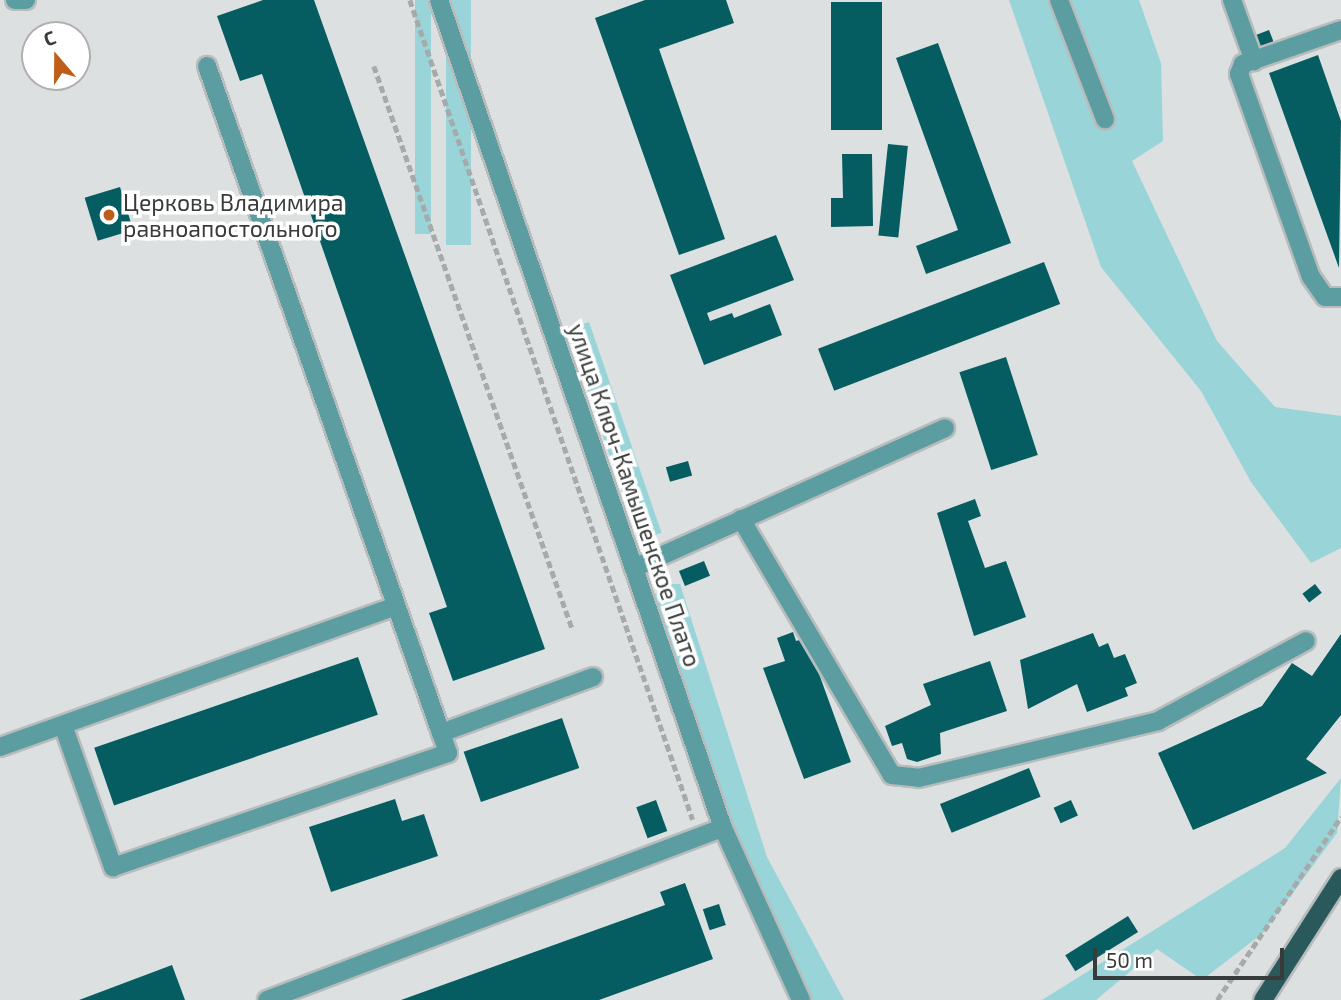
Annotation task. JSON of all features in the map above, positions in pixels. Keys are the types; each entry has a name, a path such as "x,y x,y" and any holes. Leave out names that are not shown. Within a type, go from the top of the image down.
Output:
{"main road":[{"path":"1263,1000 1341,878"}],"street":[{"path":"15,0 26,0"},
{"name":"улица Ключ-Камышенское Плато","path":"439,0 723,828 800,1000"},
{"path":"1059,0 1105,119"},
{"path":"1232,0 1254,61"},
{"path":"1341,30 1254,61 1239,74 1311,277 1325,297 1341,297"},
{"path":"63,725 113,867 448,752 207,66"},
{"path":"634,568 946,428"},
{"path":"741,519 892,775 919,778 1158,720 1306,641"},
{"path":"0,747 395,606"},
{"path":"441,733 593,677"},
{"path":"267,1000 723,828"}],"path":[{"path":"410,0 699,836"},
{"path":"374,66 572,628"},
{"path":"1217,1000 1341,817"}],"shaded area":[{"path":"415,0 431,0 431,234 415,234"},
{"path":"446,0 471,0 471,245 446,245"},
{"path":"1009,0 1139,0 1161,63 1163,141 1132,161 1217,341 1275,407 1341,416 1341,548 1311,563 1251,482 1201,391 1101,267"},
{"path":"589,322 662,533 639,541 566,330"},
{"path":"665,584 680,584 767,857 844,1000 811,1000 780,941 734,831 654,595"},
{"path":"1341,778 1337,833 1263,933 1202,980 1157,949 1096,1000 1042,1000 1285,848"}],"building":[{"path":"263,0 314,0 545,649 453,681 429,613 447,607 262,74 240,81 217,16"},
{"path":"645,0 726,0 734,23 659,49 725,239 679,255 595,18"},
{"path":"831,2 882,2 882,130 831,130"},
{"path":"1269,30 1274,43 1261,48 1256,35"},
{"path":"938,43 1011,243 926,274 916,246 958,230 896,58"},
{"path":"1318,55 1341,121 1339,268 1269,73"},
{"path":"888,144 908,146 898,238 878,235"},
{"path":"842,154 872,154 873,226 831,227 831,198 843,198"},
{"name":"Церковь Владимира равноапостольного","path":"120,187 133,230 98,241 85,198"},
{"path":"776,235 794,280 707,313 710,321 732,313 734,318 770,304 782,335 704,365 670,275"},
{"path":"1044,262 1060,304 834,391 818,349"},
{"path":"1006,357 1038,455 991,470 959,372"},
{"path":"688,461 692,475 670,482 666,467"},
{"path":"975,499 981,516 968,521 985,568 1006,561 1026,617 974,636 937,513"},
{"path":"704,561 710,576 685,586 679,571"},
{"path":"1315,584 1322,593 1309,603 1302,594"},
{"path":"793,632 796,641 806,638 851,762 804,779 763,668 785,661 777,638"},
{"path":"1093,633 1099,647 1108,643 1114,658 1125,654 1137,683 1125,688 1128,696 1087,712 1077,684 1028,709 1020,660"},
{"path":"1341,634 1341,715 1306,759 1327,773 1193,830 1158,753 1262,706 1292,663 1312,676"},
{"path":"358,657 378,715 114,806 94,748"},
{"path":"990,661 1007,711 940,733 941,754 917,762 907,759 902,743 892,746 885,726 931,705 923,684"},
{"path":"562,718 579,768 481,802 464,752"},
{"path":"1029,768 1041,797 952,833 940,804"},
{"path":"395,799 402,821 424,814 438,856 331,892 309,827"},
{"path":"656,800 667,831 648,838 636,807"},
{"path":"1071,800 1078,816 1061,823 1054,808"},
{"path":"685,883 713,959 599,1000 401,1000 665,905 660,892"},
{"path":"719,904 726,925 710,930 703,909"},
{"path":"1128,916 1138,932 1075,971 1065,955"},
{"path":"172,965 185,1000 79,1000"}],"place":[{"name":"Церковь Владимира равноапостольного","path":"109,215"}]}
